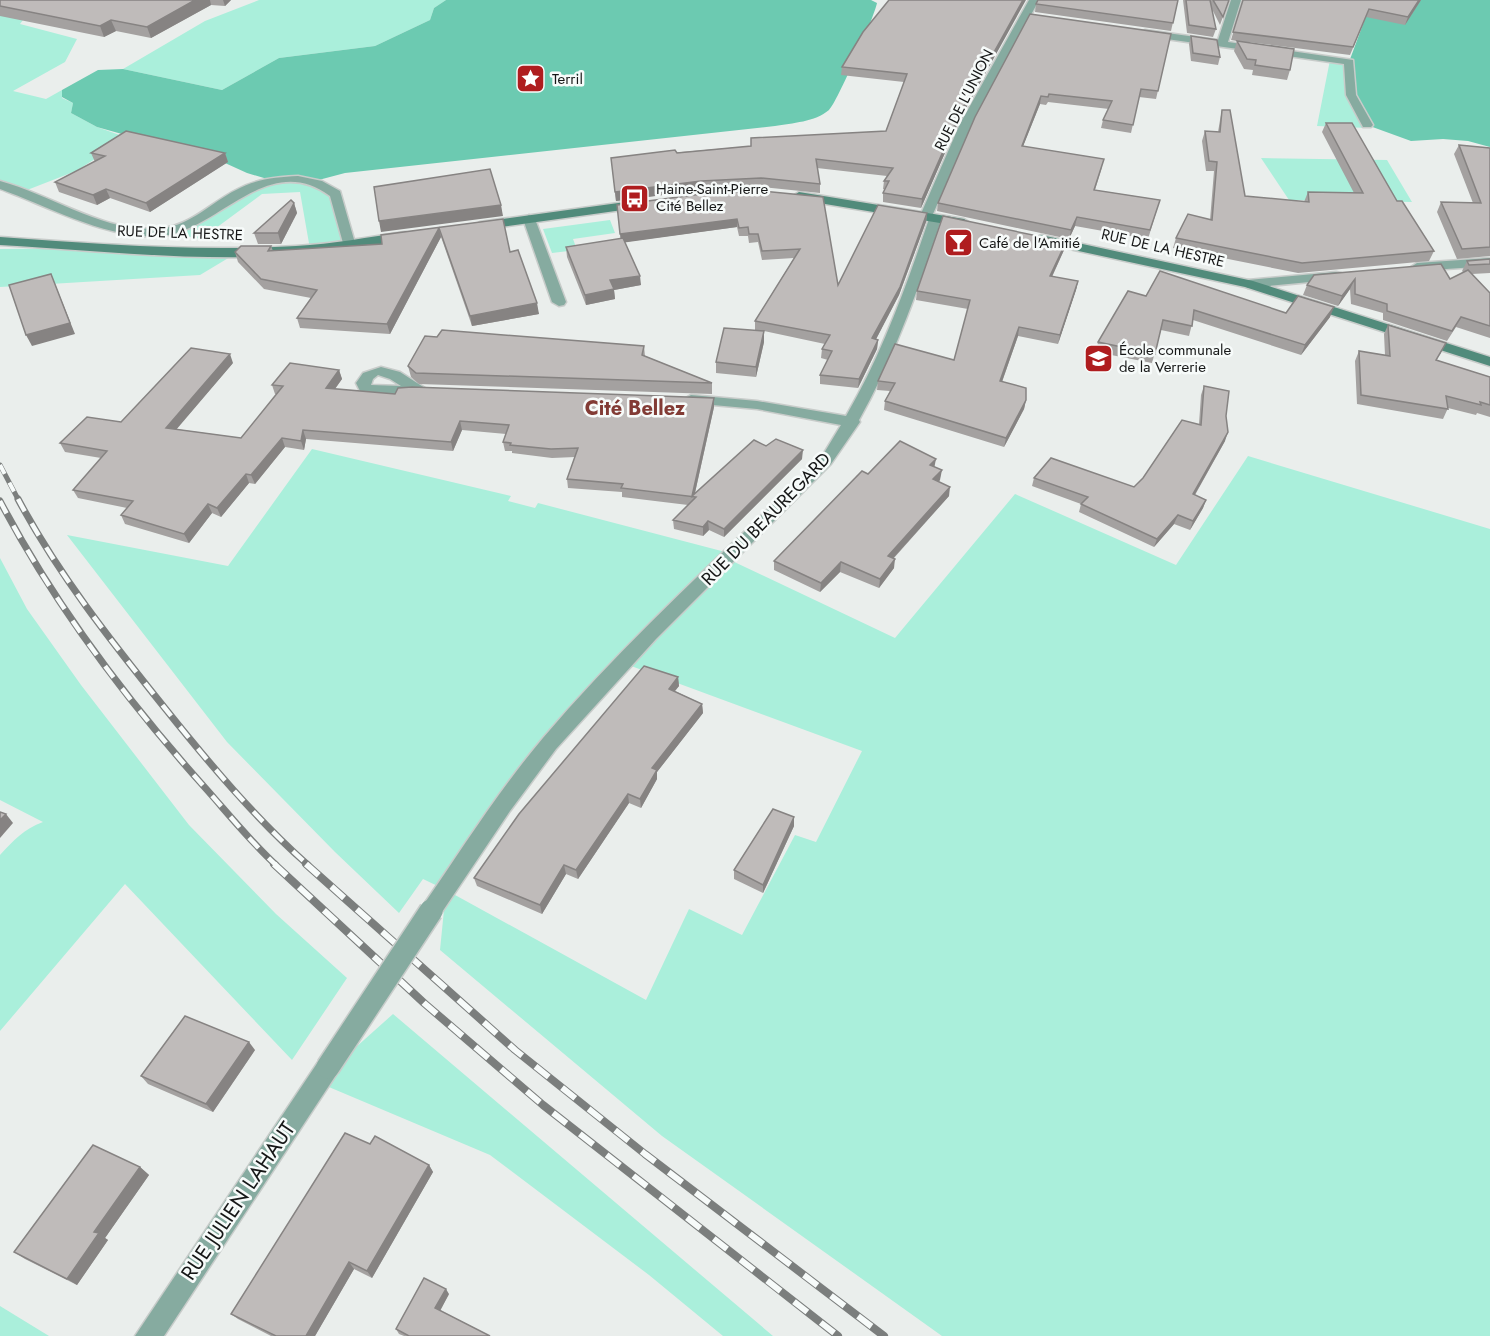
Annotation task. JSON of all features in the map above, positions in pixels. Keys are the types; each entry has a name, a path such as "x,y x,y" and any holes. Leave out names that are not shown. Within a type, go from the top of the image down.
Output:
{"street":[{"name":"RUE DE L'UNION","path":"931,217 966,124 1030,17 1034,0"},
{"path":"1222,44 1236,0"},
{"path":"1133,32 1349,62 1351,94 1366,125"},
{"path":"0,185 126,229 163,232 189,223 246,188 274,181 311,182 336,194 349,243"},
{"path":"790,195 981,226"},
{"path":"463,228 649,203"},
{"name":"RUE DU BEAUREGARD","path":"431,911 547,747 623,663 826,461 853,422 908,304 931,217"},
{"path":"529,219 559,302"},
{"name":"RUE DE LA HESTRE","path":"0,241 124,249 252,252 310,249 418,234"},
{"name":"RUE DE LA HESTRE","path":"1025,235 1248,284 1490,362"},
{"path":"1406,268 1490,262"},
{"path":"1248,284 1353,274"},
{"path":"414,390 436,391"},
{"path":"681,399 748,404 853,422"},
{"name":"RUE JULIEN LAHAUT","path":"148,1336 431,911"}],"green space":[{"path":"38,0 20,24 77,39 65,62 13,91 46,99 62,90 62,98 73,103 71,113 97,127 128,138 76,171 22,192 0,185 0,1"},
{"path":"259,0 446,0 434,8 430,20 375,46 279,58 222,90 123,69 205,21"},
{"path":"446,0 871,0 877,3 840,92 829,110 810,120 775,126 345,173 311,182 274,181 247,173 225,163 97,127 71,113 73,103 62,97 62,90 98,70 123,69 222,90 279,58 375,46 430,20 434,8"},
{"path":"1372,0 1490,0 1490,147 1468,141 1443,139 1411,141 1367,125 1351,95 1349,62"},
{"path":"1330,60 1349,62 1351,94 1368,128 1317,126"},
{"path":"1261,158 1387,160 1412,202 1289,200"},
{"path":"294,180 330,189 349,243 310,249 300,192 262,194 201,239 163,232 178,228 234,193"},
{"path":"610,220 615,233 573,239 577,250 552,253 543,229"},
{"path":"124,248 240,251 200,275 0,287 0,249"},
{"path":"312,449 511,496 508,501 535,508 538,503 733,554 728,559 895,638 1015,494 1176,565 1248,456 1490,529 1490,1336 942,1336 662,1136 440,950 446,890 423,879 399,913 335,852 227,742 67,535 228,566","holes":["623,663 862,751 816,842 795,835 742,935 689,909 646,1000 446,890 516,788"]},
{"path":"0,558 27,609 81,685 189,825 276,914 347,978 292,1060 125,884 0,1031 0,855 25,832 43,822 0,800"},
{"path":"393,1014 773,1336 723,1336 649,1275 490,1155 317,1082"},
{"path":"0,1306 49,1336 0,1336"}],"building":[{"path":"0,0 195,0 147,27 111,20 100,26 0,6"},
{"path":"889,0 1023,0 959,115 922,199 883,193 889,181 884,181 893,168 816,159 820,184 761,178 701,181 615,192 611,158 675,150 677,153 751,146 751,138 886,131 907,74 842,67 863,32"},
{"path":"1038,0 1178,0 1173,23 1036,4"},
{"path":"1186,0 1210,0 1216,29 1189,25"},
{"path":"1213,0 1229,0 1223,17"},
{"path":"1243,0 1419,0 1408,17 1369,9 1353,47 1233,32"},
{"path":"1030,14 1171,34 1158,91 1141,89 1133,125 1103,120 1112,101 1049,94 1048,97 1041,96 1022,146 1104,159 1094,190 1160,200 1150,230 1077,217 1071,230 938,203 975,117"},
{"path":"1191,36 1217,40 1220,57 1193,53"},
{"path":"1237,41 1294,49 1290,70 1255,65 1256,60 1247,59"},
{"path":"1222,110 1230,110 1245,196 1309,202 1308,192 1363,193 1326,123 1352,123 1397,201 1402,201 1434,251 1302,263 1176,238 1188,214 1212,220 1217,162 1209,161 1205,131 1220,132"},
{"path":"126,131 225,153 146,203 106,189 93,195 55,182 105,156 91,153"},
{"path":"1459,145 1490,148 1490,247 1462,249 1441,202 1481,203"},
{"path":"490,169 501,205 379,221 374,187"},
{"path":"761,191 823,197 838,285 878,205 927,213 900,287 872,338 878,340 859,379 820,375 832,351 822,349 830,335 755,321 800,249 762,251 758,234 749,234 748,227 739,228 737,219 620,234 617,205 702,194"},
{"path":"291,200 294,203 278,233 254,233"},
{"path":"943,216 1066,242 1050,276 1078,281 1060,335 1019,327 1000,381 1026,388 1026,400 1006,438 885,401 895,383 878,381 895,344 954,360 970,300 917,291"},
{"path":"503,219 510,252 518,250 537,303 470,316 439,228 387,324 297,318 317,290 261,279 235,252 241,246 271,246 268,251 382,244 381,235"},
{"path":"623,238 640,276 610,280 614,289 585,295 566,247"},
{"path":"1490,259 1490,264 1469,265 1467,261"},
{"path":"1441,264 1450,279 1468,270 1490,293 1490,326 1461,317 1452,331 1387,311 1387,304 1355,294 1355,279 1342,296 1307,285 1314,275"},
{"path":"1160,271 1286,313 1298,296 1334,307 1305,345 1194,310 1192,326 1163,320 1155,354 1098,342 1128,291 1146,296"},
{"path":"51,274 70,323 26,335 9,285"},
{"path":"1388,325 1446,343 1436,360 1490,377 1490,405 1480,402 1481,405 1446,396 1448,409 1361,395 1359,351 1390,356"},
{"path":"724,328 764,331 756,367 716,362"},
{"path":"442,330 644,346 642,355 712,383 416,373 408,366 425,336 437,337"},
{"path":"191,348 230,354 166,428 241,438 283,386 272,385 290,363 339,370 326,388 395,394 398,388 412,387 714,398 692,496 754,440 766,446 776,439 803,450 724,529 708,521 703,527 673,520 696,497 621,488 623,484 567,479 578,448 551,449 510,445 511,443 503,442 509,425 460,421 451,442 303,430 301,441 282,438 251,475 246,474 217,508 208,504 184,534 121,515 133,501 73,490 107,451 60,443 87,417 121,422"},
{"path":"1204,386 1229,391 1226,416 1228,432 1193,494 1206,500 1193,521 1178,515 1157,539 1081,504 1088,497 1034,478 1051,458 1134,487 1143,478 1182,420 1201,425"},
{"path":"900,441 936,459 930,465 942,470 933,479 950,487 888,556 895,559 880,579 841,562 821,583 774,561 862,471 868,474"},
{"path":"644,666 678,677 669,689 702,704 652,768 657,770 640,799 628,794 576,870 564,865 540,905 474,878 519,814"},
{"path":"773,809 794,817 763,885 734,870"},
{"path":"0,812 6,814 0,820"},
{"path":"185,1016 249,1042 206,1104 141,1076"},
{"path":"345,1133 370,1144 375,1136 429,1165 367,1271 349,1262 306,1336 276,1336 231,1314"},
{"path":"93,1145 140,1167 94,1232 99,1233 67,1279 14,1252"},
{"path":"424,1278 446,1289 435,1308 490,1336 409,1336 396,1329"}],"railway":[{"path":"0,465 19,501"},
{"path":"18,499 50,554 105,632 144,682 233,789 308,865"},
{"path":"0,501 44,578 122,688 178,757 249,838 276,865"},
{"path":"274,864 424,1003 543,1105 838,1336"},
{"path":"306,864 515,1050 645,1154 884,1336"}],"place":[{"name":"Terril","path":"531,79"},
{"name":"Haine-Saint-Pierre Cité Bellez","path":"635,198"},
{"name":"Café de l'Amitié","path":"958,243"},
{"name":"École communale de la Verrerie","path":"1098,359"}],"district":[{"name":"Cité Bellez","path":"635,408"}]}
